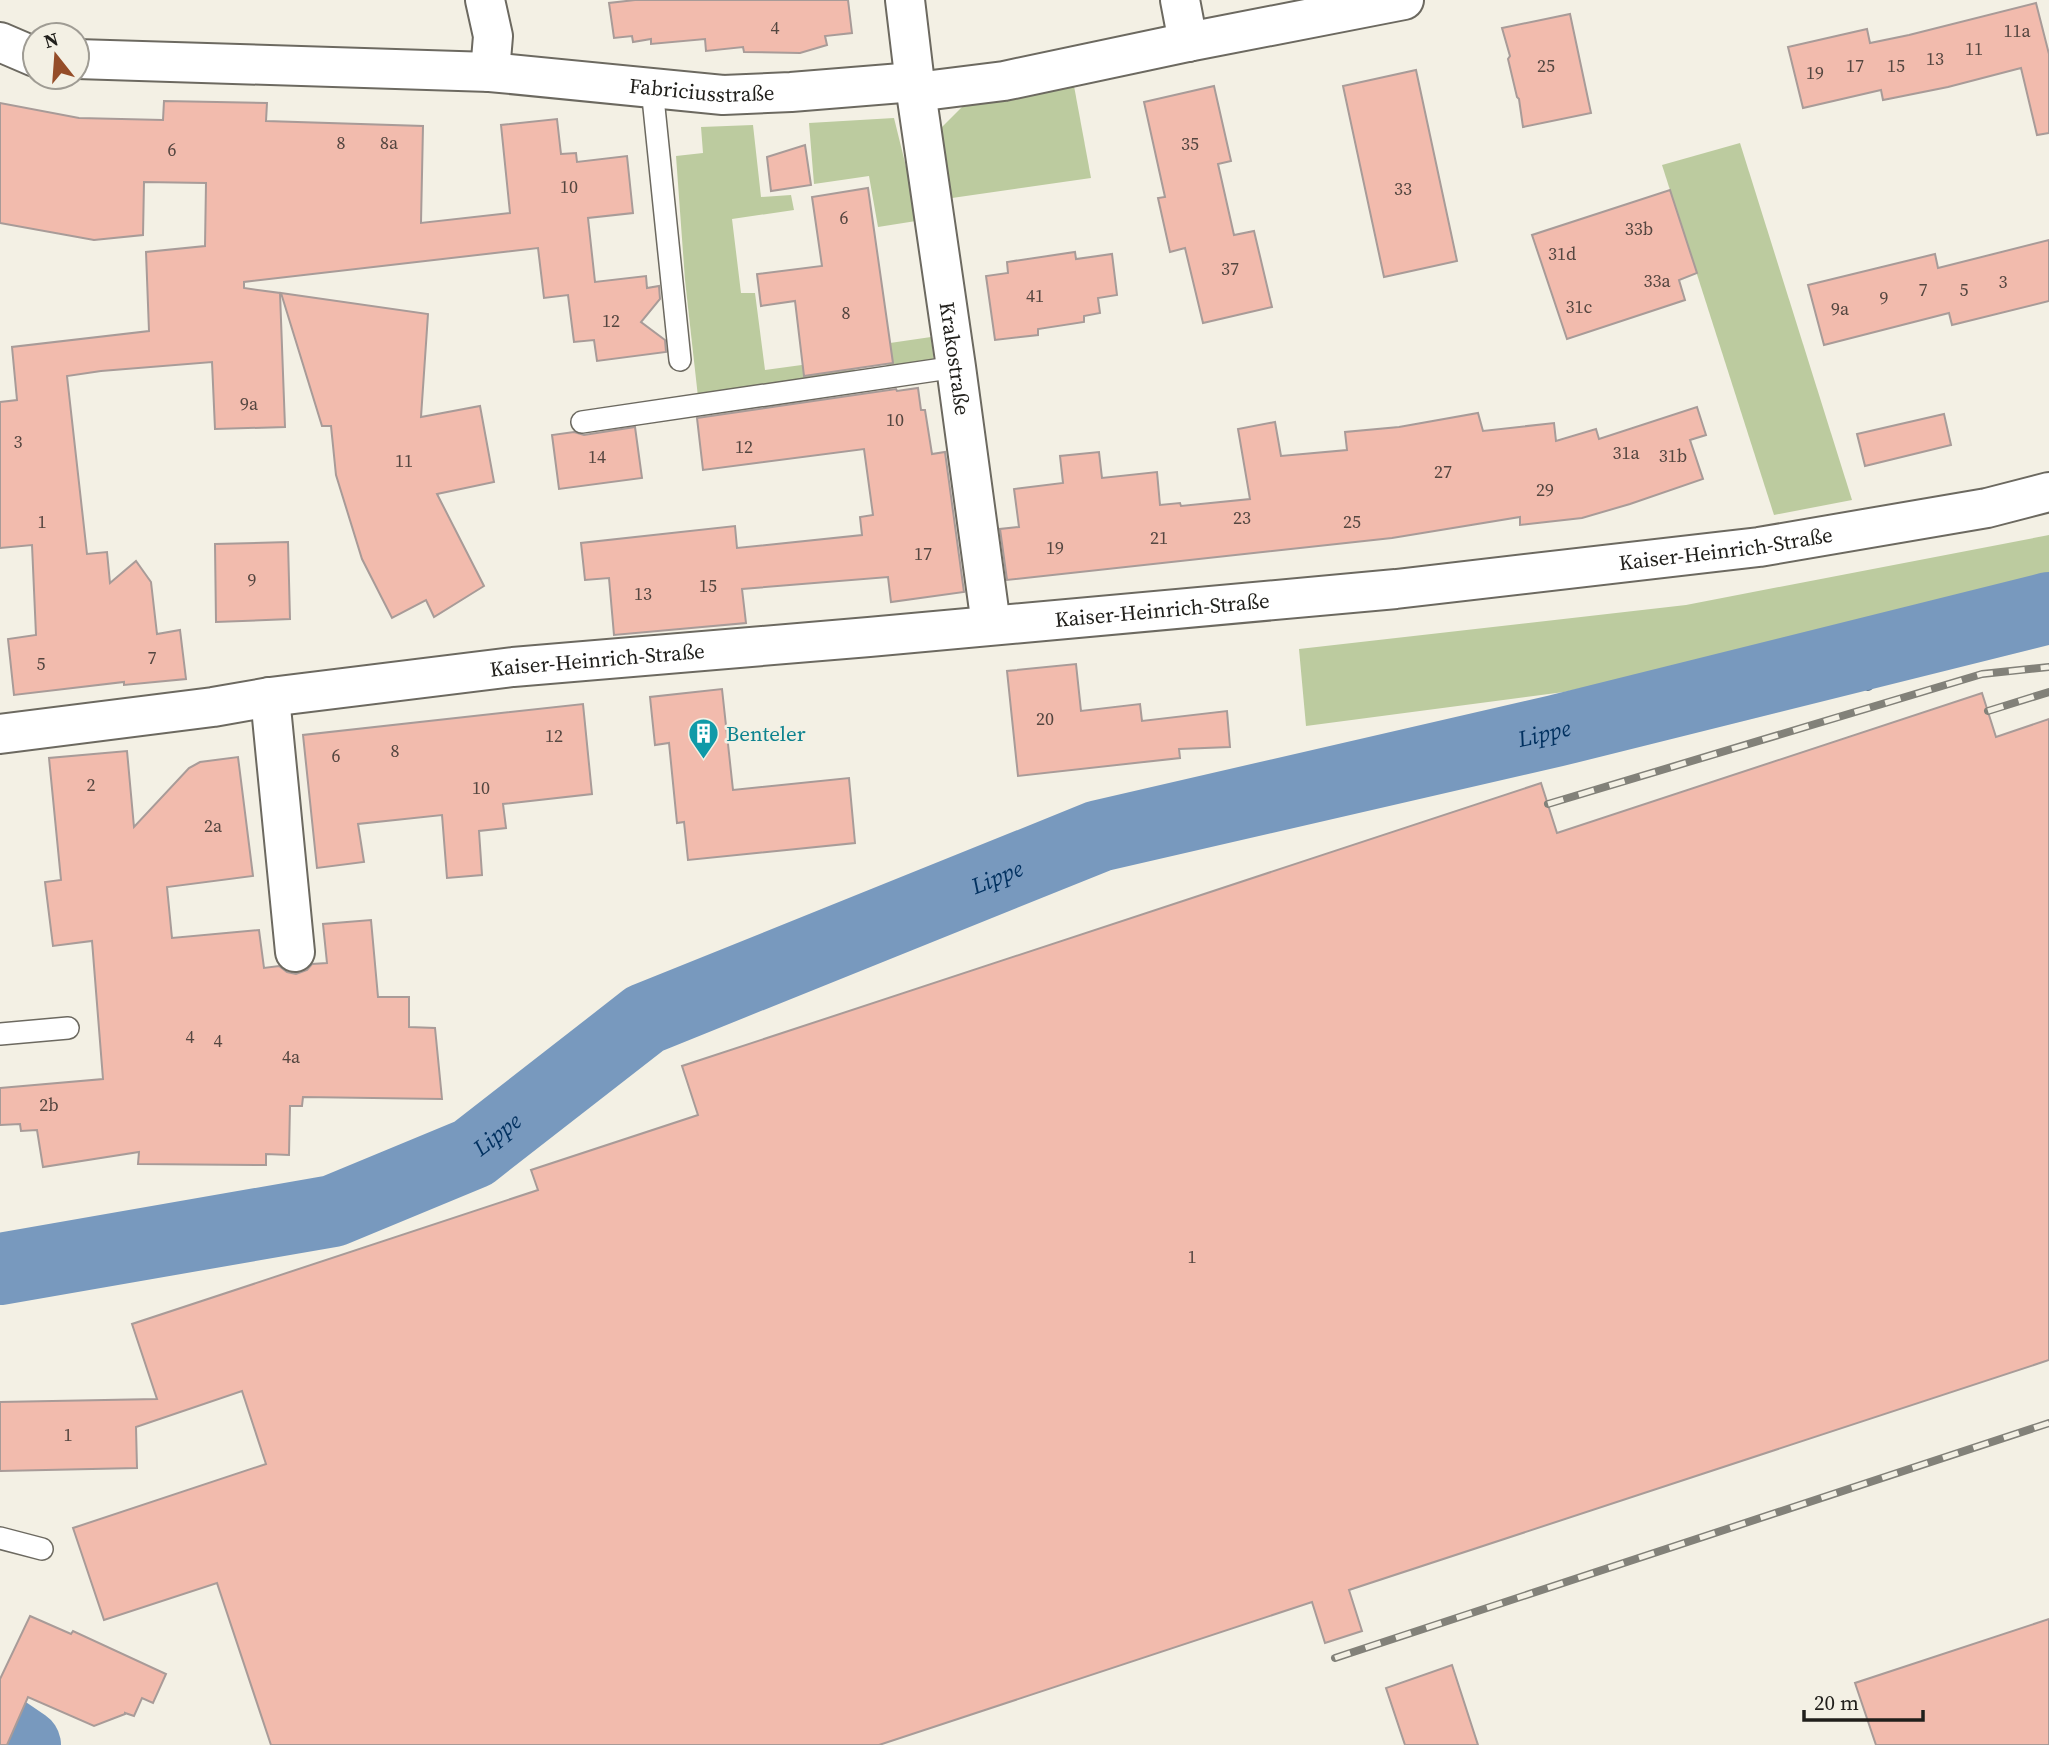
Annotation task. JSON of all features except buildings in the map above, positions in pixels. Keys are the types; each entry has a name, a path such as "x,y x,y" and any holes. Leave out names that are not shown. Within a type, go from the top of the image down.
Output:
{"street":[{"path":"485,0 493,36 490,72"},
{"name":"Krakostraße","path":"905,0 991,625"},
{"path":"1180,0 1188,42"},
{"path":"915,87 1004,81 1386,2"},
{"path":"0,43 21,51"},
{"name":"Fabriciusstraße","path":"91,59 490,72 723,95 915,87"},
{"name":"Kaiser-Heinrich-Straße","path":"0,734 513,667 1396,589 1759,547 1987,508 2049,492"},
{"path":"270,697 295,952"}],"lane":[{"path":"652,88 680,360"},
{"path":"582,422 956,367"},
{"path":"0,1034 68,1028"},
{"path":"0,1538 43,1549"}],"green space":[{"path":"1074,86 1091,178 952,198 941,128 962,107"},
{"path":"894,118 911,187 916,221 878,227 869,176 814,184 809,123"},
{"path":"753,125 761,197 791,195 794,210 732,219 741,293 755,293 765,370 853,358 855,372 884,368 892,360 890,343 931,337 934,363 698,397 685,280 676,156 703,153 701,127"},
{"path":"1740,143 1852,500 1774,515 1662,165"},
{"path":"2049,535 2049,580 1823,636 1564,692 1306,726 1299,649 1686,605"}],"waterway":[{"name":"Lippe","path":"0,1269 333,1211 473,1153 645,1019 1099,836 1555,731 2049,608"},
{"path":"1847,660 1868,685"},
{"path":"0,1728 25,1745"}],"railway":[{"path":"1548,804 1982,674 2049,667"},
{"path":"1988,711 2049,692"},
{"path":"1335,1658 2049,1423"}],"place":[{"name":"Benteler","path":"703,761"}]}
